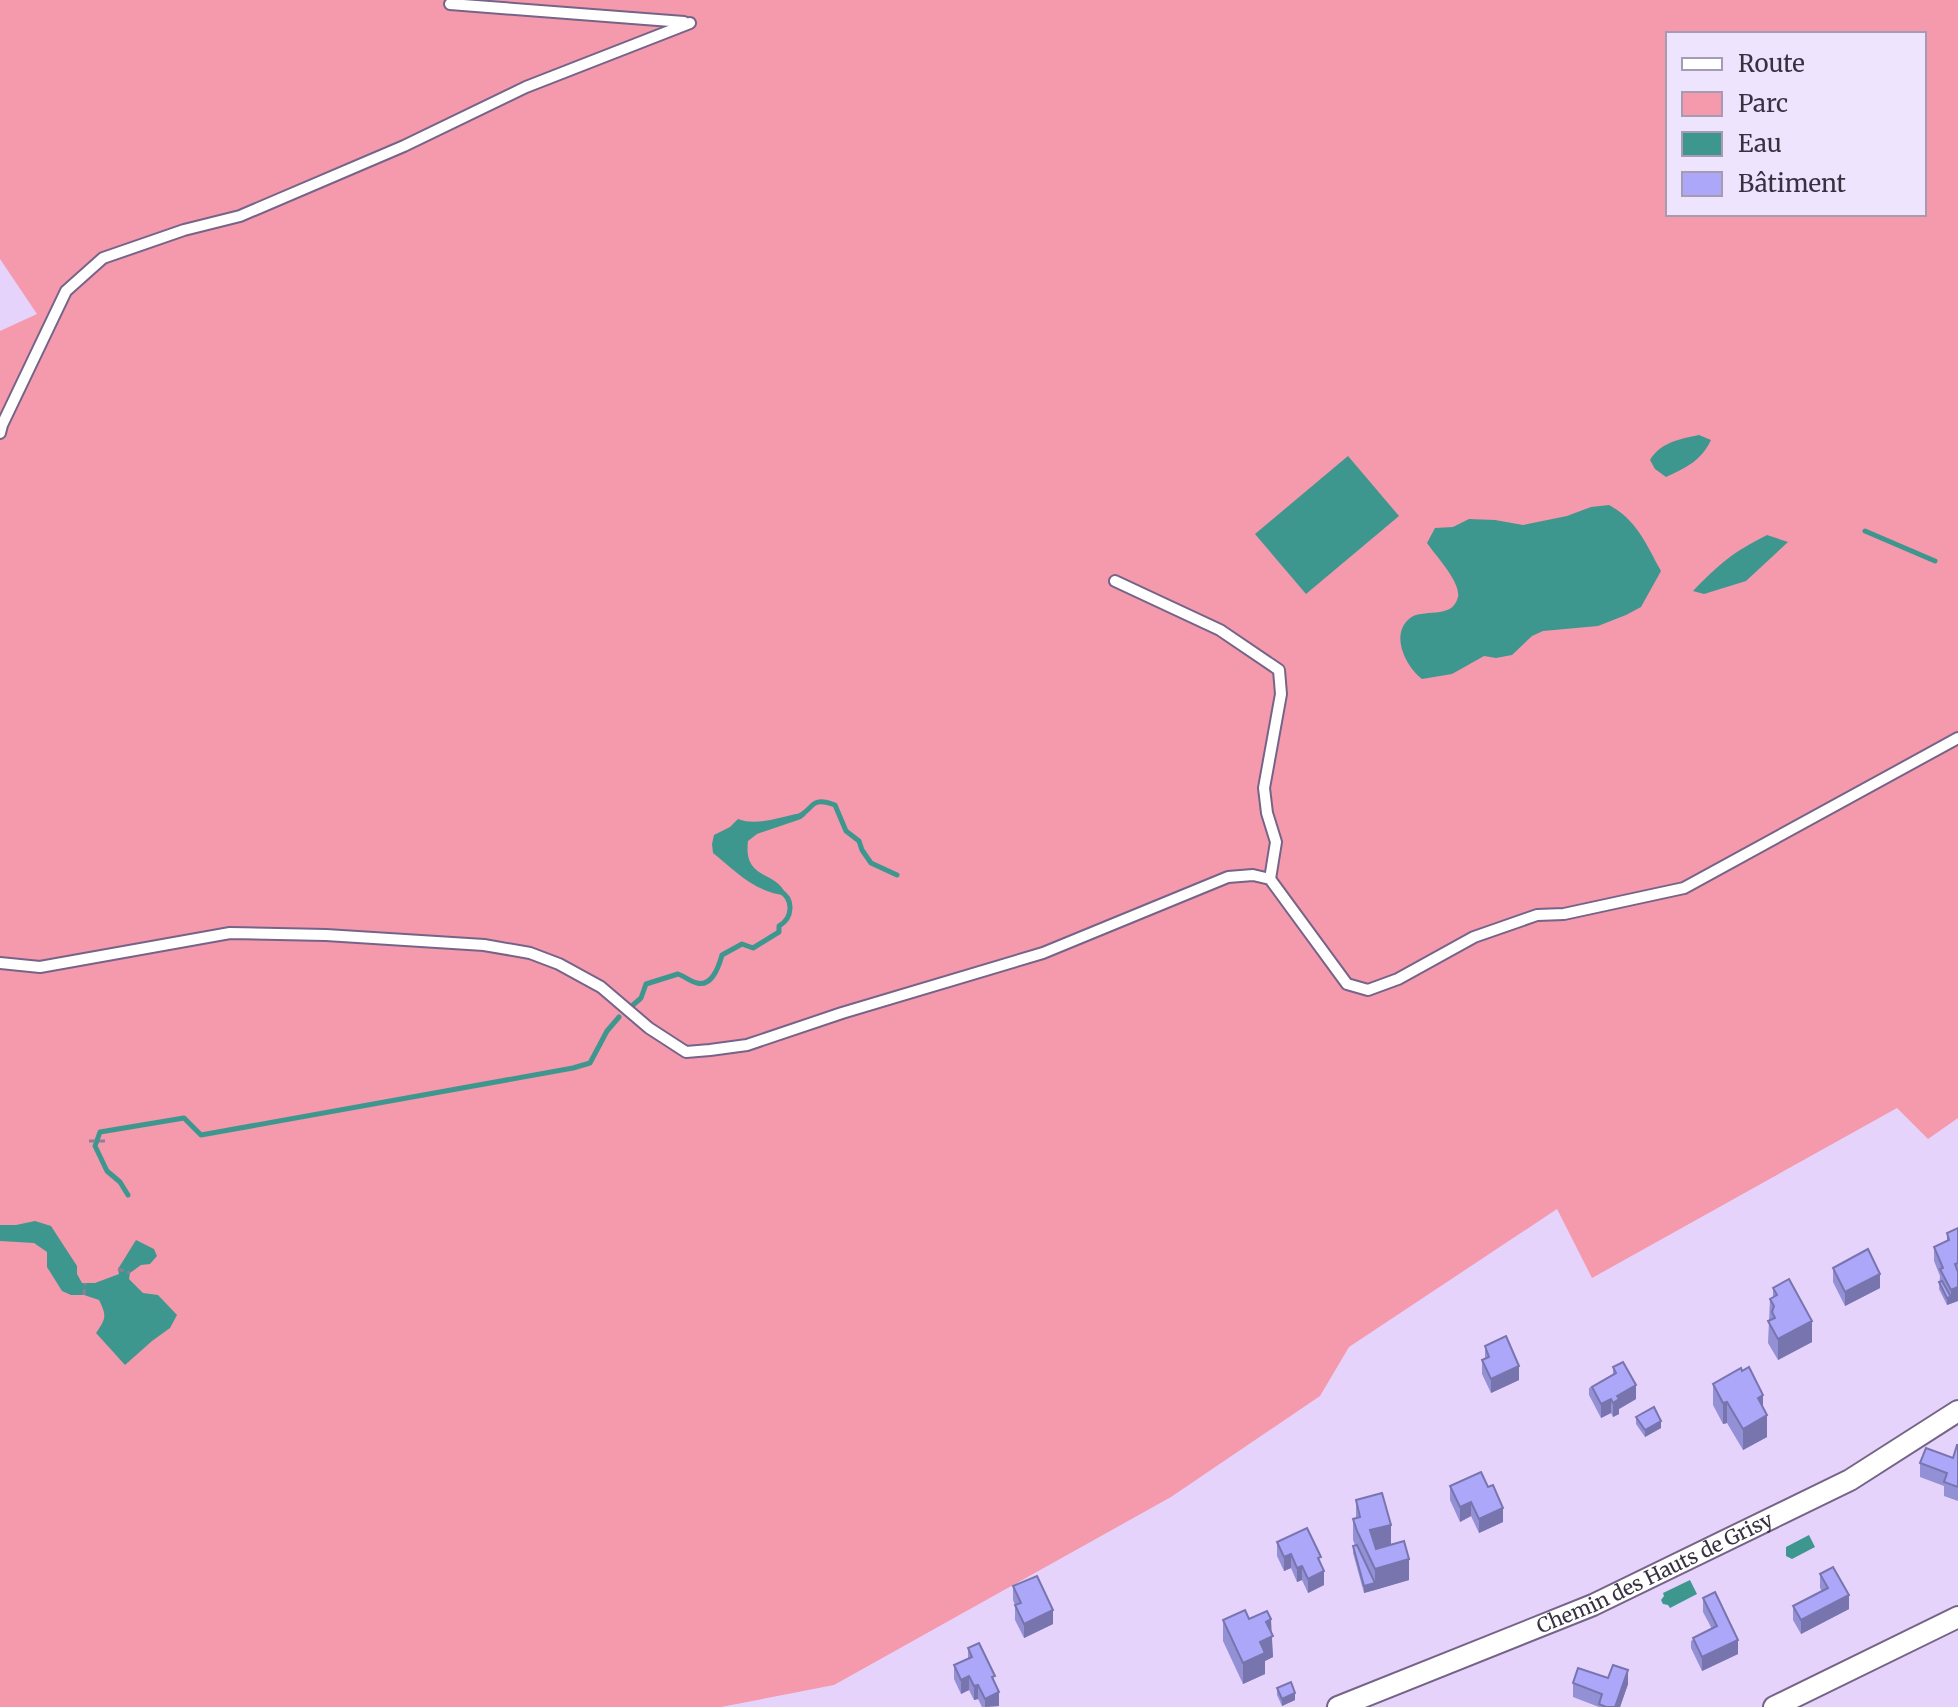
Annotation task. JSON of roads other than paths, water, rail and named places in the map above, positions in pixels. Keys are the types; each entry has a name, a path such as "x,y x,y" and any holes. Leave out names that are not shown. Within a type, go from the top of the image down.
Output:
{"street":[{"name":"Chemin des Hauts de Grisy","path":"1338,1707 1608,1599 1850,1480 1958,1411"},
{"path":"1774,1707 1958,1617"}],"lane":[{"path":"0,433 66,291 103,258 184,230 240,216 404,146 526,87 690,23 450,4"},
{"path":"1115,581 1220,630 1279,670 1281,694 1264,788 1267,813 1276,842 1270,879"},
{"path":"0,963 40,967 230,933 326,935 484,945 530,953 559,964 601,987 649,1028 686,1052 747,1045 1043,953 1228,877 1253,875 1270,879 1347,984 1368,990 1398,979 1474,937 1537,915 1564,914 1684,888 1958,738"}],"water":[{"path":"1699,435 1711,440 1693,463 1666,477 1655,469 1650,460 1660,449 1672,442"},
{"path":"1348,456 1399,516 1306,594 1255,534"},
{"path":"1609,505 1634,525 1661,571 1641,607 1598,626 1543,631 1532,636 1512,655 1496,658 1484,656 1452,674 1422,679 1416,674 1402,650 1403,626 1415,616 1450,609 1458,597 1452,576 1427,543 1435,528 1453,527 1469,519 1523,525"},
{"path":"1767,535 1788,542 1746,581 1704,594 1693,591 1727,559"},
{"path":"796,814 806,815 757,834 748,841 748,854 755,869 782,887 786,895 756,886 713,853 714,835 738,819 759,822"},
{"path":"35,1221 51,1226 77,1266 82,1283 95,1283 119,1274 118,1269 136,1240 154,1249 157,1256 150,1264 141,1265 130,1273 129,1279 143,1293 158,1295 177,1315 170,1328 125,1365 96,1333 104,1317 99,1300 62,1291 47,1267 47,1252 34,1243 0,1241 0,1225"},
{"path":"1809,1535 1815,1547 1792,1559 1786,1556 1786,1547"},
{"path":"1690,1580 1697,1594 1670,1608 1663,1604 1663,1593"}],"waterway":[{"path":"1865,531 1935,561"},
{"path":"796,817 816,803 835,805 846,831 859,841 871,863 897,875"},
{"path":"633,1005 641,998 646,984 678,974 695,982 707,982 714,975 722,955 742,944 753,948 779,932 779,926 784,923 790,908 788,899 780,891"},
{"path":"128,1195 120,1182 107,1171 95,1146 100,1132 184,1118 201,1135 573,1068 590,1063 607,1031 619,1017"}]}
